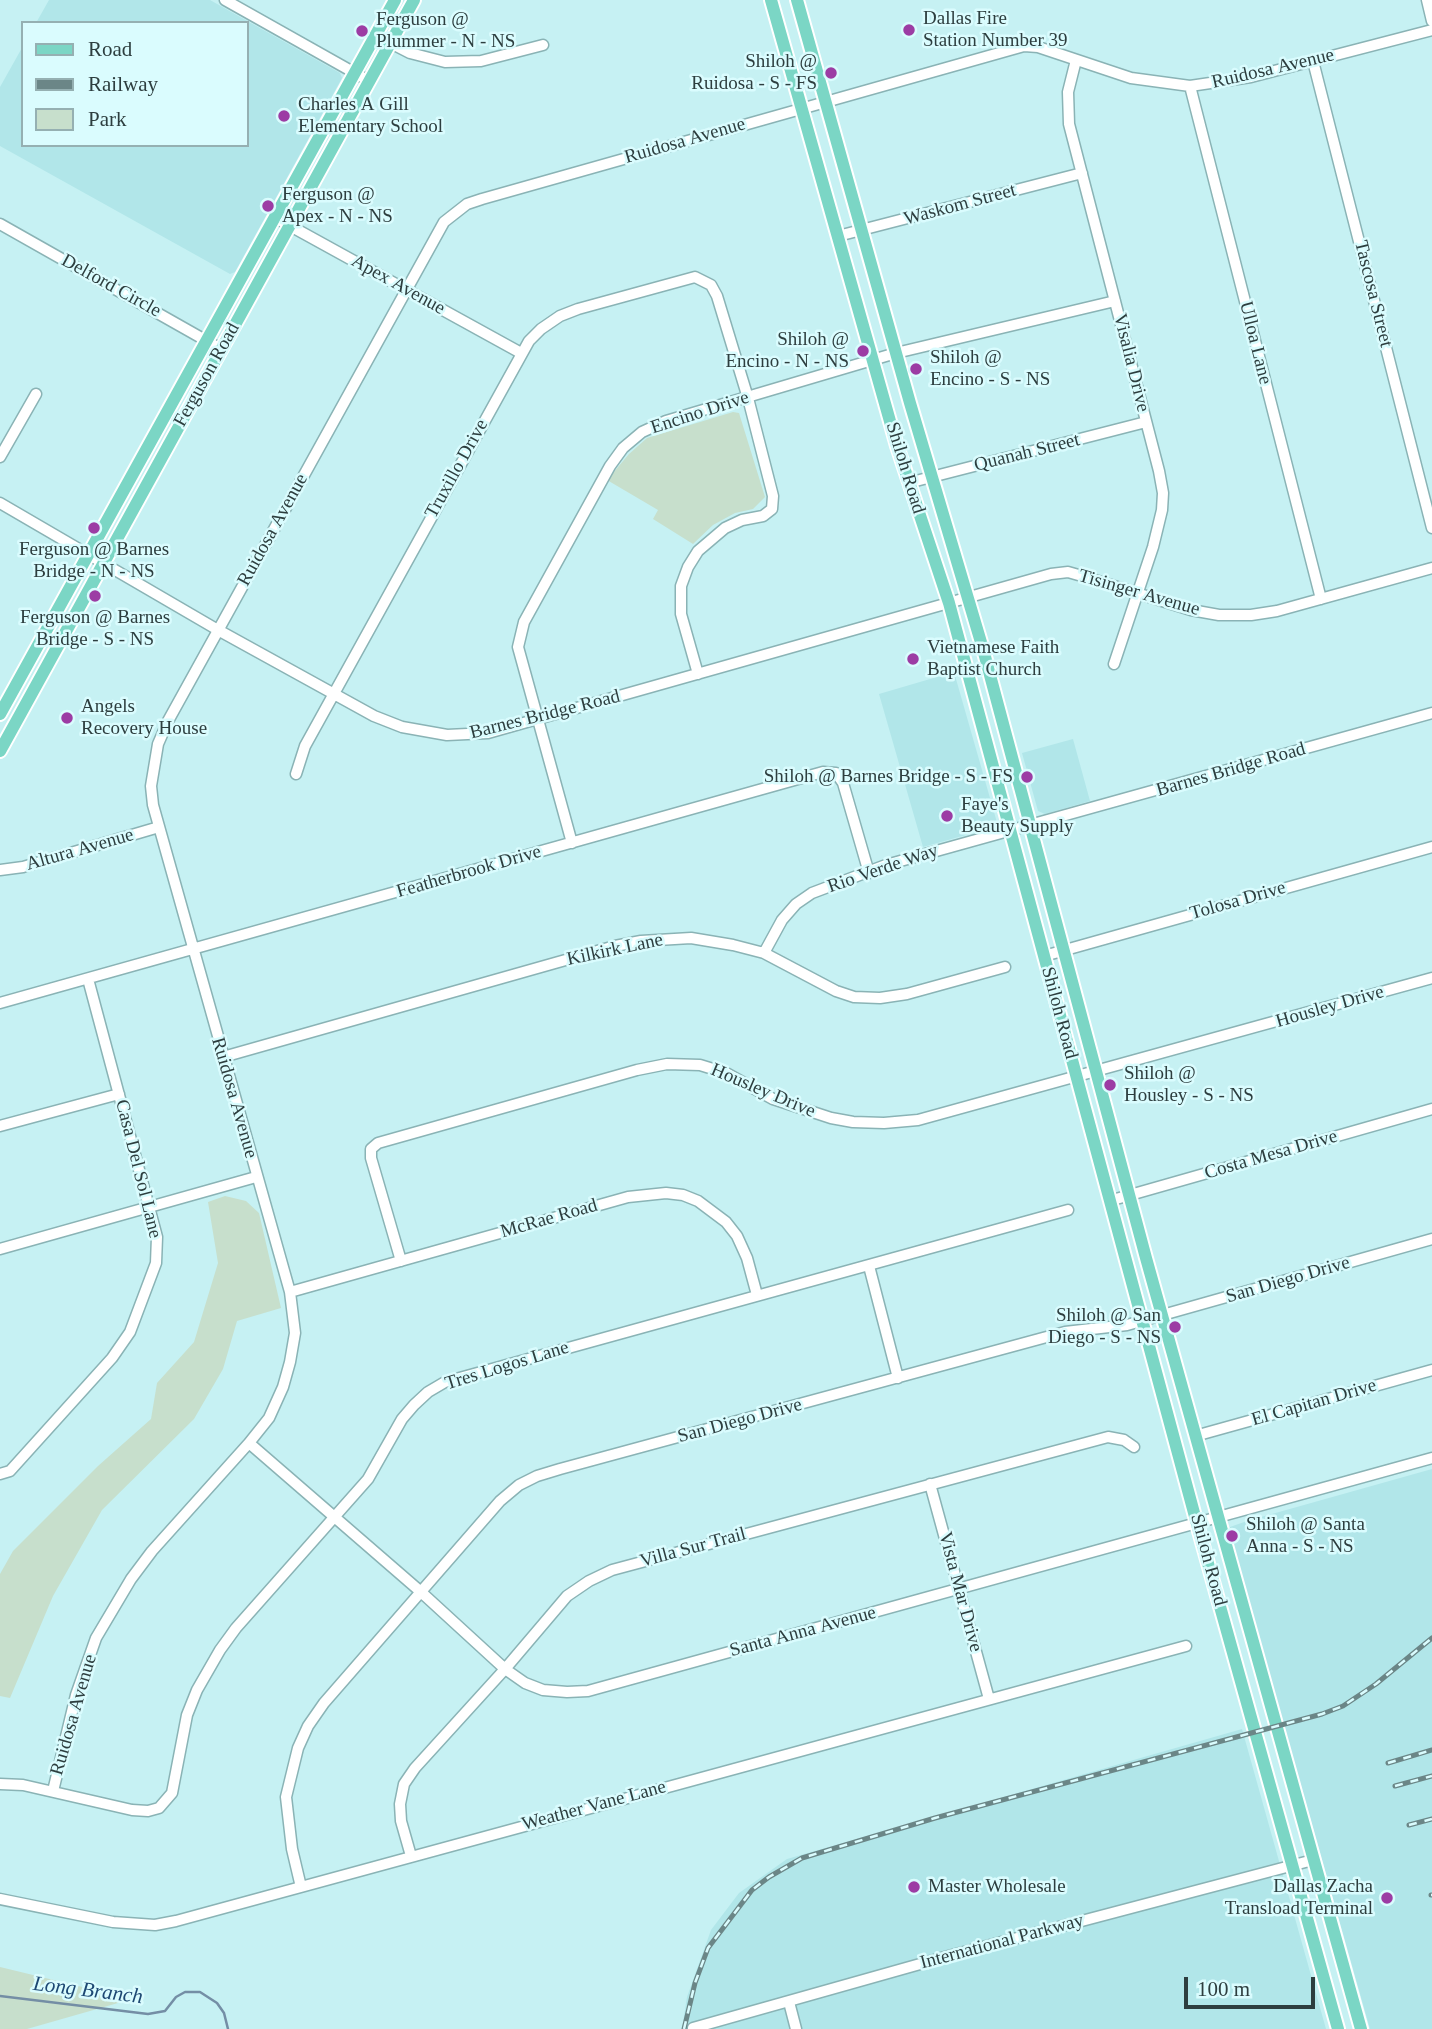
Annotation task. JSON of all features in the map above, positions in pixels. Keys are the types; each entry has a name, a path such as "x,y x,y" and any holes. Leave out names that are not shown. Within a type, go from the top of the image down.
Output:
{"main road":[{"name":"Ferguson Road","path":"0,714 395,0"},
{"name":"Ferguson Road","path":"0,751 414,0"},
{"name":"Shiloh Road","path":"771,0 908,483 948,603 1338,2029"},
{"name":"Shiloh Road","path":"797,0 896,354 969,598 1162,1316 1360,2029"}],"street":[{"path":"225,0 369,81"},
{"path":"1426,0 1432,21"},
{"name":"Ruidosa Avenue","path":"53,1791 76,1695 96,1638 131,1579 152,1551 269,1418 290,1362 295,1333 290,1292 153,805 151,786 158,744 168,721 444,222 467,204 1024,46 1038,47 1131,78 1190,86 1251,77 1432,30"},
{"path":"375,35 427,59 462,63 495,59 543,45"},
{"name":"Visalia Drive","path":"1076,60 1067,108 1163,492 1162,510 1153,547 1114,664"},
{"name":"Tascosa Street","path":"1313,61 1432,528"},
{"name":"Ulloa Lane","path":"1190,86 1321,599"},
{"name":"Waskom Street","path":"838,236 1082,173"},
{"name":"Apex Avenue","path":"274,217 521,353"},
{"name":"Delford Circle","path":"0,224 221,349"},
{"name":"Truxillo Drive","path":"296,774 305,746 521,353 541,329 560,316 578,309 695,277 711,285 717,296 748,398"},
{"name":"Encino Drive","path":"572,843 518,647 520,632 610,466 623,448 642,432 666,421 896,354 1115,301"},
{"path":"0,457 36,394"},
{"path":"698,674 681,614 681,586 688,567 698,551 725,528 742,520 763,516 772,509 773,496 748,398"},
{"name":"Quanah Street","path":"908,483 1146,422"},
{"name":"Barnes Bridge Road","path":"0,503 218,630 374,716 424,733 468,736 537,720 969,598"},
{"name":"Tisinger Avenue","path":"969,598 1051,574 1068,572 1191,610 1219,615 1251,615 1277,611 1432,568"},
{"name":"Barnes Bridge Road","path":"1030,825 1432,713"},
{"name":"Featherbrook Drive","path":"0,1003 822,772 836,773 843,783 869,873"},
{"name":"Rio Verde Way","path":"764,953 782,920 796,904 813,893 907,858 1030,825"},
{"name":"Altura Avenue","path":"0,870 23,867 159,827"},
{"name":"Tolosa Drive","path":"1044,956 1432,847"},
{"name":"Kilkirk Lane","path":"223,1057 641,940 691,938 764,953 836,991 854,997 880,998 907,994 1005,967"},
{"name":"Casa Del Sol Lane","path":"0,1474 10,1471 112,1358 130,1332 156,1263 157,1237 88,978"},
{"name":"Housley Drive","path":"401,1261 371,1158 371,1149 378,1143 637,1070 667,1064 700,1065 726,1073 773,1099 810,1112 853,1122 918,1120 1432,978"},
{"path":"0,1126 119,1094"},
{"name":"Costa Mesa Drive","path":"1110,1200 1432,1109"},
{"path":"0,1249 256,1177"},
{"name":"McRae Road","path":"290,1292 628,1197 666,1193 698,1201 726,1222 737,1236 747,1258 757,1295"},
{"name":"Tres Logos Lane","path":"0,1784 23,1785 132,1810 148,1811 159,1808 172,1793 187,1715 197,1689 220,1650 236,1628 376,1468 402,1419 428,1392 446,1382 1068,1210"},
{"name":"San Diego Drive","path":"301,1887 292,1849 286,1797 298,1748 308,1726 324,1703 500,1501 520,1485 537,1476 1065,1332 1109,1328 1143,1321 1432,1239"},
{"path":"869,1266 898,1378"},
{"name":"El Capitan Drive","path":"1195,1436 1432,1370"},
{"name":"Villa Sur Trail","path":"411,1856 401,1821 400,1804 404,1784 415,1768 567,1597 589,1580 612,1570 1108,1437 1124,1440 1134,1447"},
{"name":"Santa Anna Avenue","path":"249,1443 333,1519 421,1592 505,1669 525,1683 543,1690 567,1692 588,1691 1432,1458"},
{"name":"Vista Mar Drive","path":"930,1484 989,1699"},
{"name":"Weather Vane Lane","path":"0,1899 113,1922 155,1924 176,1921 1186,1646"},
{"name":"International Parkway","path":"692,2028 945,1957 1313,1860"},
{"path":"789,2002 796,2029"}],"shaded area":[{"name":"Charles A Gill Elementary School","path":"49,0 210,0 247,21 37,21"},
{"name":"Charles A Gill Elementary School","path":"248,21 340,73 342,78 235,272 230,274 0,146 0,87 21,50 21,147 248,147"},
{"path":"954,672 998,826 923,847 879,694"},
{"path":"1073,739 1090,801 1045,814 1038,811 1022,753"},
{"path":"1432,1469 1432,2029 1370,2029 1229,1532 1230,1527 1247,1521"},
{"path":"1242,1729 1326,2029 682,2029 687,1997 711,1930 739,1893 787,1859"}],"green space":[{"path":"733,412 739,413 765,497 753,509 735,513 713,525 693,544 653,519 658,510 607,480 647,438"},
{"path":"225,1196 246,1201 259,1213 281,1308 237,1321 223,1369 194,1419 102,1510 53,1596 10,1698 0,1696 0,1574 13,1551 98,1466 151,1419 157,1383 194,1342 218,1263 208,1202"},
{"path":"0,1967 132,1999 27,2029 0,2029"}],"waterway":[{"name":"Long Branch","path":"0,1996 148,2014 165,2011 176,1997 185,1992 200,1992 217,2003 224,2013 228,2029"}],"railway":[{"path":"684,2029 695,1983 708,1948 752,1890 802,1858 935,1818 1322,1714 1343,1706 1376,1684 1432,1638"},
{"path":"1388,1763 1432,1750"},
{"path":"1395,1786 1432,1776"},
{"path":"1409,1825 1432,1819"}],"place":[{"name":"Dallas Fire Station Number 39","path":"909,30"},
{"name":"Ferguson @ Plummer - N - NS","path":"362,31"},
{"name":"Shiloh @ Ruidosa - S - FS","path":"831,73"},
{"name":"Charles A Gill Elementary School","path":"284,116"},
{"name":"Ferguson @ Apex - N - NS","path":"268,206"},
{"name":"Shiloh @ Encino - N - NS","path":"863,351"},
{"name":"Shiloh @ Encino - S - NS","path":"916,369"},
{"name":"Ferguson @ Barnes Bridge - N - NS","path":"94,528"},
{"name":"Ferguson @ Barnes Bridge - S - NS","path":"95,596"},
{"name":"Vietnamese Faith Baptist Church","path":"913,659"},
{"name":"Angels Recovery House","path":"67,718"},
{"name":"Shiloh @ Barnes Bridge - S - FS","path":"1027,777"},
{"name":"Faye's Beauty Supply","path":"947,816"},
{"name":"Shiloh @ Housley - S - NS","path":"1110,1085"},
{"name":"Shiloh @ San Diego - S - NS","path":"1175,1327"},
{"name":"Shiloh @ Santa Anna - S - NS","path":"1232,1536"},
{"name":"Master Wholesale","path":"914,1887"},
{"name":"Dallas Zacha Transload Terminal","path":"1387,1898"}]}
